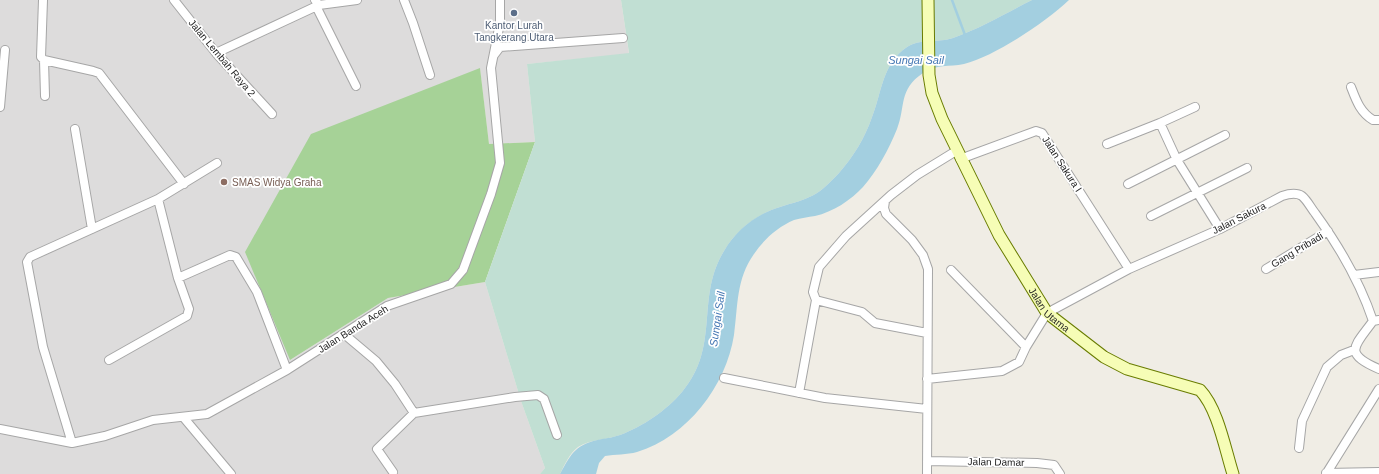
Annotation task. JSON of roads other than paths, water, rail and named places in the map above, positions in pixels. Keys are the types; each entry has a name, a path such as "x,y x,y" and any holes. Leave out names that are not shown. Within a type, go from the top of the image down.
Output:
{"street":[{"path":"43,0 40,49 41,58 44,60 45,96"},
{"name":"Jalan Lembah Raya 2","path":"174,0 216,53 272,114"},
{"path":"216,53 317,4 357,0"},
{"path":"404,0 430,75"},
{"name":"Jalan Banda Aceh","path":"0,429 72,442 105,436 153,420 184,418 207,414 287,370 387,306 451,284 463,270 491,194 500,163 491,78 493,55 500,23 500,0"},
{"name":"Jalan Utama","path":"928,0 927,38 930,75 935,99 958,155 999,235 1047,313 1104,357 1127,369 1200,390 1208,398 1232,474"},
{"path":"317,4 356,86"},
{"path":"493,55 500,47 623,38"},
{"path":"0,107 5,50"},
{"path":"44,60 99,73 184,184"},
{"path":"1351,87 1356,102 1362,111 1373,120 1379,120"},
{"path":"1106,144 1160,123 1195,107"},
{"path":"1160,123 1177,160 1220,229"},
{"path":"75,129 92,228"},
{"name":"Jalan Sakura I","path":"799,393 816,300 813,292 815,277 819,267 846,236 917,175 958,155 1036,131 1042,133 1129,269"},
{"path":"1128,184 1225,135"},
{"path":"72,442 43,347 27,262 30,257 158,199 217,163"},
{"path":"1151,216 1247,168"},
{"name":"Jalan Sakura","path":"1047,313 1129,269 1220,229 1282,196 1291,193 1303,197 1328,231 1354,275 1376,320"},
{"path":"109,360 187,316 189,309 178,278 158,199"},
{"path":"885,201 884,208 886,214 912,240 923,255 928,268 927,474"},
{"name":"Gang Pribadi","path":"1266,269 1328,231"},
{"path":"178,278 230,255 236,257 257,292 287,370"},
{"path":"951,270 1026,347"},
{"path":"1354,275 1379,272"},
{"path":"816,300 862,312 875,323 927,333"},
{"path":"927,379 1002,371 1019,362 1026,347 1047,313"},
{"path":"1376,320 1355,344 1354,350 1361,361 1379,369"},
{"path":"344,334 376,361 395,384 414,413"},
{"path":"1299,448 1302,421 1327,367 1341,355 1354,350"},
{"path":"724,378 825,398 927,409"},
{"path":"1326,473 1379,388"},
{"path":"393,472 377,449 414,413 515,396 538,394 544,399 557,435"},
{"path":"184,418 229,473"},
{"name":"Jalan Damar","path":"928,461 1037,463 1054,465 1060,474"},
{"path":"1326,473 1379,472"}],"water":[{"name":"Sungai Sail","path":"1032,0 1069,0 1034,28 990,54 964,64 933,68 915,79 906,92 900,121 894,137 878,167 863,187 847,201 835,208 822,214 794,220 782,226 762,243 748,263 741,283 730,354 713,390 688,422 672,435 655,445 633,453 605,456 599,463 596,474 560,474 568,460 580,446 628,432 654,417 676,399 682,392 694,375 701,357 705,340 708,304 715,269 729,243 734,236 755,218 771,210 799,201 817,193 839,173 854,154 862,140 872,117 884,79 892,62 899,54 907,47 918,42 953,38 963,34"}],"waterway":[{"path":"952,0 965,35"}],"place":[{"name":"Kantor Lurah Tangkerang Utara","path":"514,13"},
{"name":"SMAS Widya Graha","path":"224,182"}]}
